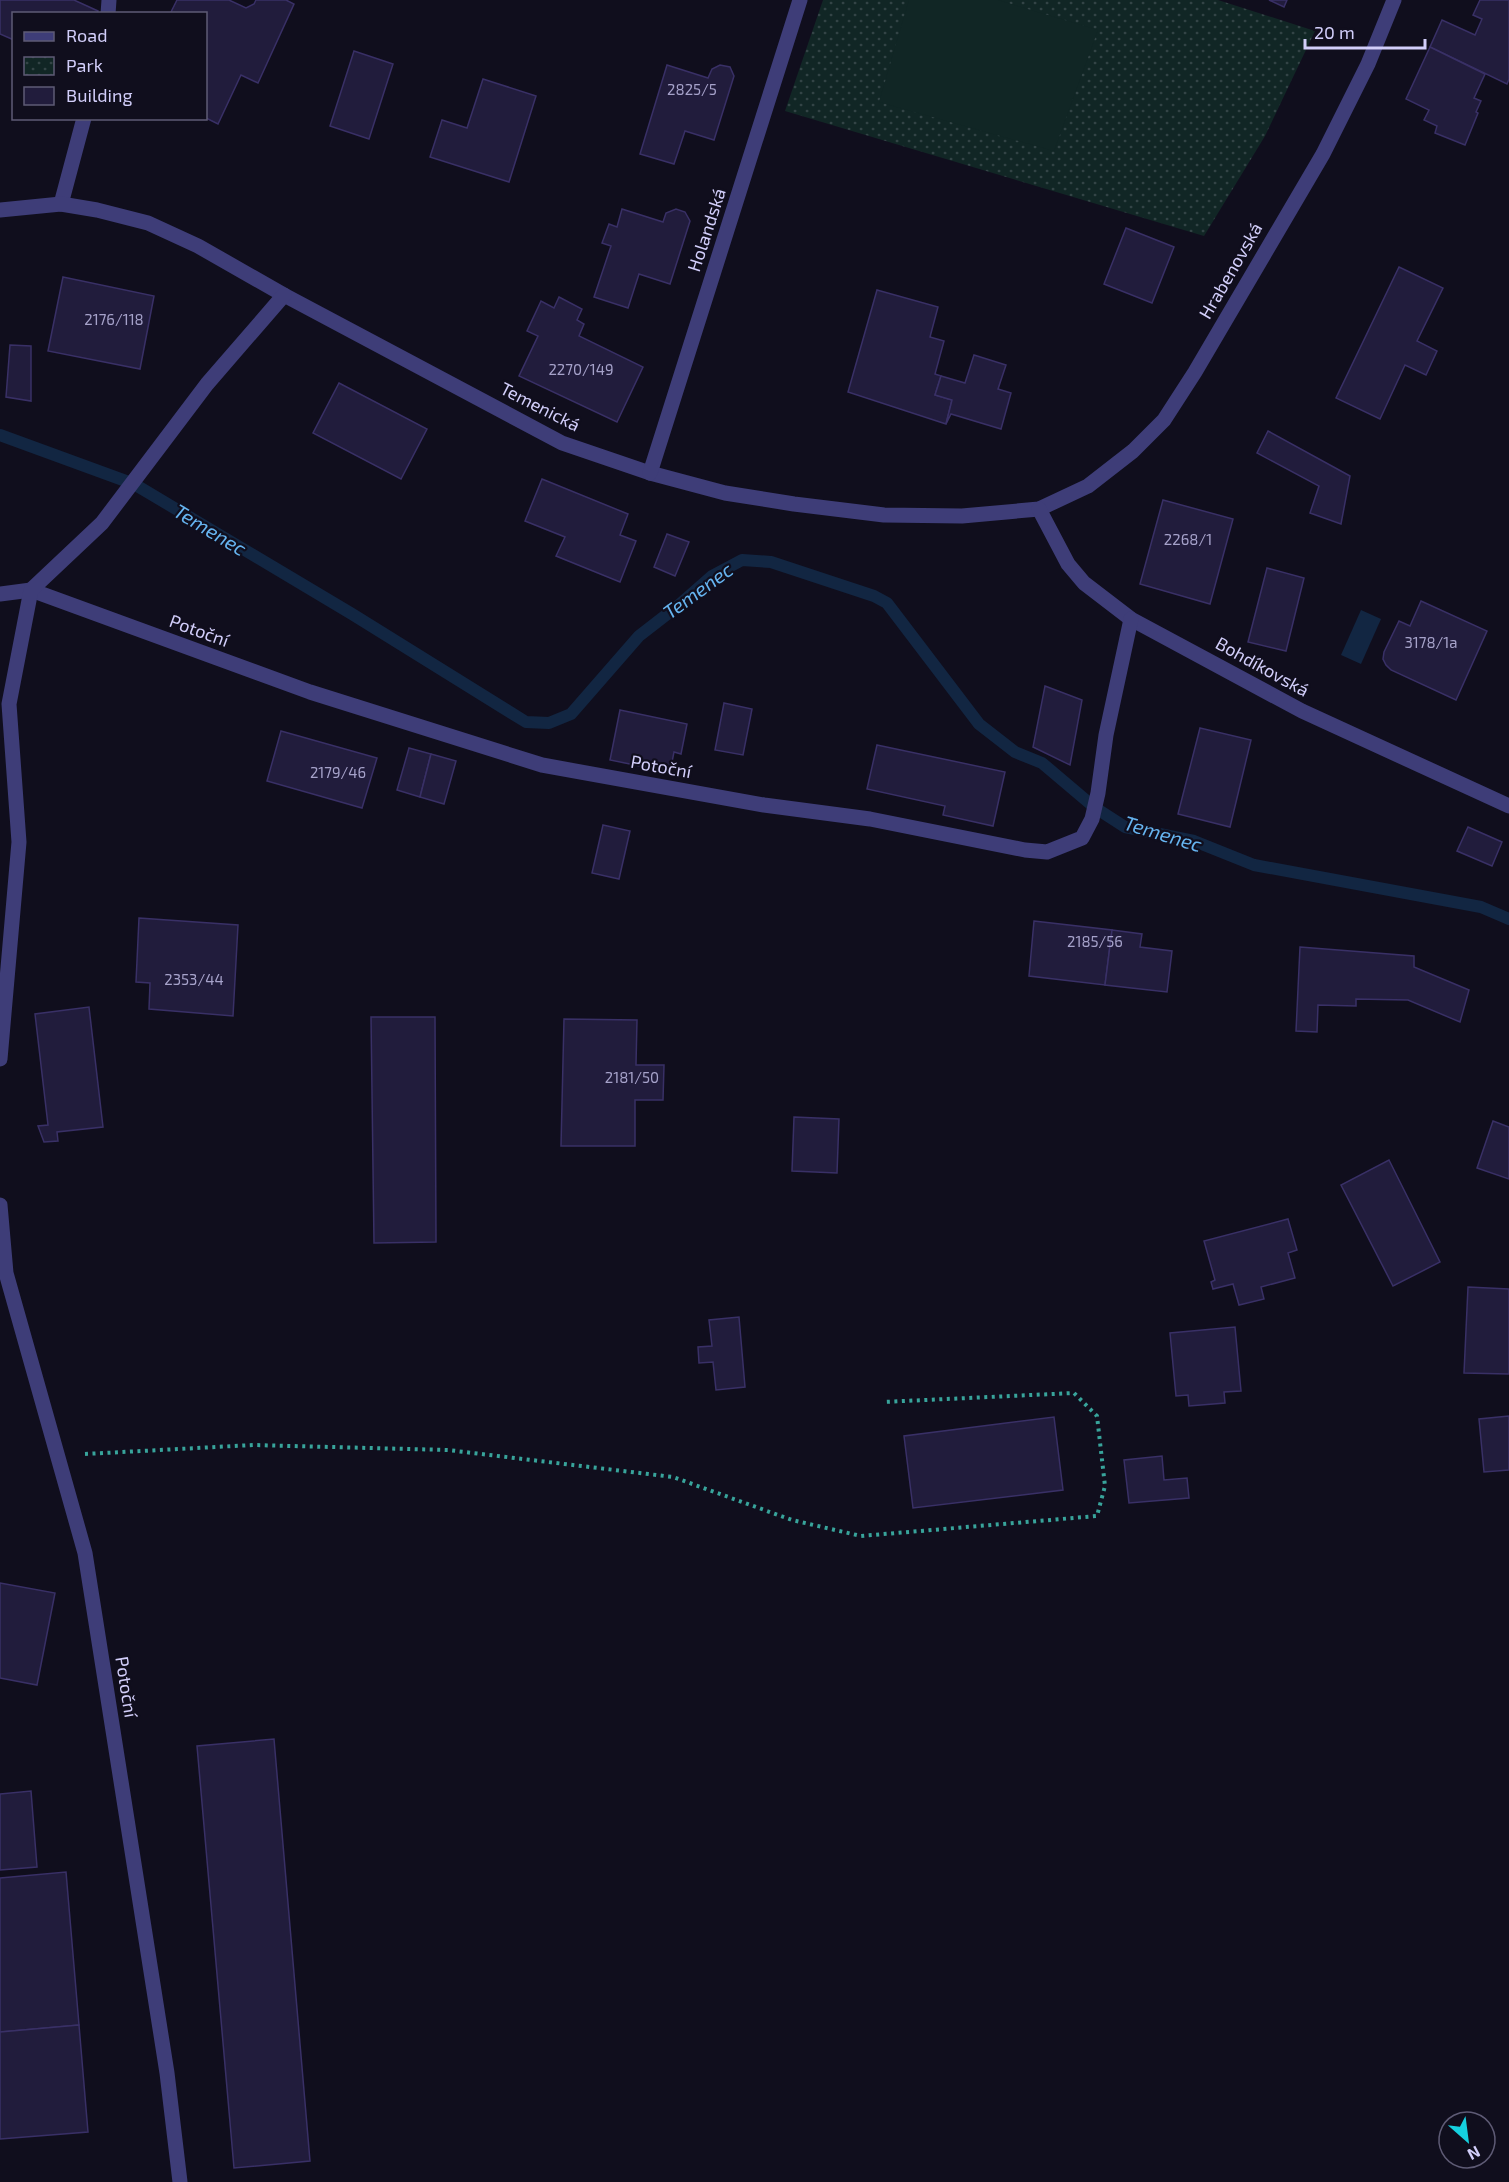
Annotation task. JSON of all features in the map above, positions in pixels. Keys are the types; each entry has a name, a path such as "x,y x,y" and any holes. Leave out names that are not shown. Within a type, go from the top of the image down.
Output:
{"street":[{"name":"Holandská","path":"650,472 800,0"},
{"name":"Hrabenovská","path":"1040,509 1088,486 1133,450 1164,420 1195,372 1323,154 1368,64 1394,0"},
{"path":"61,204 83,120"},
{"name":"Temenická","path":"0,210 61,204 97,210 148,223 198,246 284,295 562,443 650,472 724,493 884,516 962,516 1040,509"},
{"path":"0,1059 19,842 9,704 31,590 102,523 143,472 207,384 284,295"},
{"name":"Bohdíkovská","path":"1040,509 1068,564 1084,583 1131,619 1302,711 1509,806"},
{"name":"Potoční","path":"0,594 31,590 310,692 542,765 764,805 870,819 1025,850 1047,852 1082,838 1092,819 1108,723 1131,619"},
{"name":"Potoční","path":"0,1204 6,1273 85,1553 167,2073 180,2182"}],"path":[{"path":"58,1455 253,1445 448,1450 673,1477 792,1520 861,1536 1097,1516 1105,1486 1097,1416 1074,1393 883,1402"}],"green space":[{"path":"823,0 1218,0 1315,31 1265,136 1204,236 785,111"},
{"path":"909,0 998,0 1098,30 1054,151 879,102"}],"water":[{"path":"1361,610 1381,619 1361,664 1341,655"}],"building":[{"path":"0,0 74,0 98,11 12,12 12,39 0,34"},
{"path":"177,0 229,0 246,8 254,4 256,0 286,0 294,4 258,83 241,75 218,124 207,118 207,12 171,12"},
{"path":"1269,0 1287,0 1284,7"},
{"path":"1480,0 1509,0 1509,79 1507,84 1430,47 1442,20 1475,35 1482,19 1473,15"},
{"path":"1430,47 1485,74 1474,98 1481,101 1465,145 1435,133 1437,126 1424,120 1429,110 1406,99"},
{"path":"354,51 393,64 369,139 330,126"},
{"path":"667,65 708,78 712,69 720,65 730,67 734,76 714,140 685,131 674,164 640,154"},
{"path":"483,79 536,96 509,182 430,157 442,120 467,128"},
{"path":"622,209 663,222 666,213 676,209 685,212 690,221 670,284 639,274 628,308 594,297 611,246 602,243 609,224 617,227"},
{"path":"1126,228 1174,247 1152,303 1104,284"},
{"path":"1399,267 1443,288 1417,341 1437,351 1426,375 1405,365 1380,419 1336,398"},
{"path":"63,277 154,296 140,369 48,351"},
{"path":"877,290 938,307 930,337 944,341 935,374 941,376 935,395 952,400 946,424 848,392"},
{"path":"559,297 582,309 577,320 584,324 579,336 643,367 617,422 519,376 538,336 527,331 541,301 554,308"},
{"path":"10,345 31,346 31,401 6,397"},
{"path":"974,355 1006,365 998,389 1011,393 1001,429 951,414 946,424 952,400 935,395 941,376 965,383"},
{"path":"339,383 427,429 401,479 313,433"},
{"path":"1268,431 1350,476 1341,524 1310,513 1319,486 1257,453"},
{"path":"542,479 628,514 620,535 636,541 620,582 556,556 565,537 525,521"},
{"path":"1163,500 1233,519 1210,604 1140,584"},
{"path":"667,534 689,542 675,576 654,567"},
{"path":"1267,568 1304,578 1286,651 1248,642"},
{"path":"1421,601 1487,631 1456,700 1391,670 1383,659 1399,621 1410,626"},
{"path":"1045,686 1082,700 1070,765 1033,747"},
{"path":"724,703 752,709 743,755 715,750"},
{"path":"620,710 687,724 681,754 674,752 670,772 610,760"},
{"path":"1200,728 1251,740 1230,827 1178,814"},
{"path":"281,731 377,758 362,808 267,781"},
{"path":"877,745 1005,772 993,826 943,815 945,806 867,789"},
{"path":"409,748 431,754 420,797 397,790"},
{"path":"431,754 456,761 444,804 420,797"},
{"path":"603,825 630,831 619,879 592,873"},
{"path":"1468,827 1502,842 1492,866 1457,851"},
{"path":"139,918 238,925 233,1016 149,1009 150,983 136,982"},
{"path":"1034,921 1112,930 1105,985 1029,976"},
{"path":"1112,930 1142,934 1140,947 1172,951 1167,992 1105,985"},
{"path":"1300,947 1414,956 1414,967 1469,990 1460,1022 1408,1000 1356,999 1356,1006 1318,1005 1317,1032 1296,1031"},
{"path":"89,1007 103,1127 57,1132 58,1141 44,1142 38,1126 48,1125 35,1014"},
{"path":"371,1017 435,1017 436,1242 374,1243"},
{"path":"564,1019 637,1020 636,1065 664,1065 663,1100 635,1100 635,1146 561,1146"},
{"path":"794,1117 839,1119 837,1173 792,1171"},
{"path":"1493,1121 1509,1127 1509,1179 1477,1168"},
{"path":"1389,1160 1440,1262 1393,1286 1341,1185"},
{"path":"1288,1219 1297,1250 1288,1253 1295,1278 1261,1287 1264,1299 1239,1305 1233,1284 1213,1289 1211,1282 1215,1280 1204,1241"},
{"path":"1468,1287 1509,1289 1509,1374 1464,1373"},
{"path":"739,1317 745,1387 716,1390 713,1362 699,1363 698,1347 712,1346 709,1320"},
{"path":"1235,1327 1241,1391 1224,1392 1225,1403 1189,1406 1188,1395 1176,1396 1170,1333"},
{"path":"1509,1416 1509,1470 1484,1472 1479,1419"},
{"path":"1054,1417 1063,1490 913,1508 904,1436"},
{"path":"1162,1456 1164,1480 1187,1478 1189,1498 1129,1503 1124,1460"},
{"path":"0,1583 55,1593 37,1685 0,1678"},
{"path":"274,1739 310,2161 234,2168 197,1746"},
{"path":"31,1791 37,1867 0,1870 0,1794"},
{"path":"66,1872 79,2025 0,2032 0,1878"},
{"path":"79,2025 88,2132 0,2139 0,2032"}],"waterway":[{"name":"Temenec","path":"0,435 134,484 352,614 526,722 549,723 571,714 639,636 712,576 742,560 771,562 874,596 887,603 979,724 1015,752 1042,763 1094,807 1125,827 1194,841 1254,865 1481,907 1509,919"}]}
